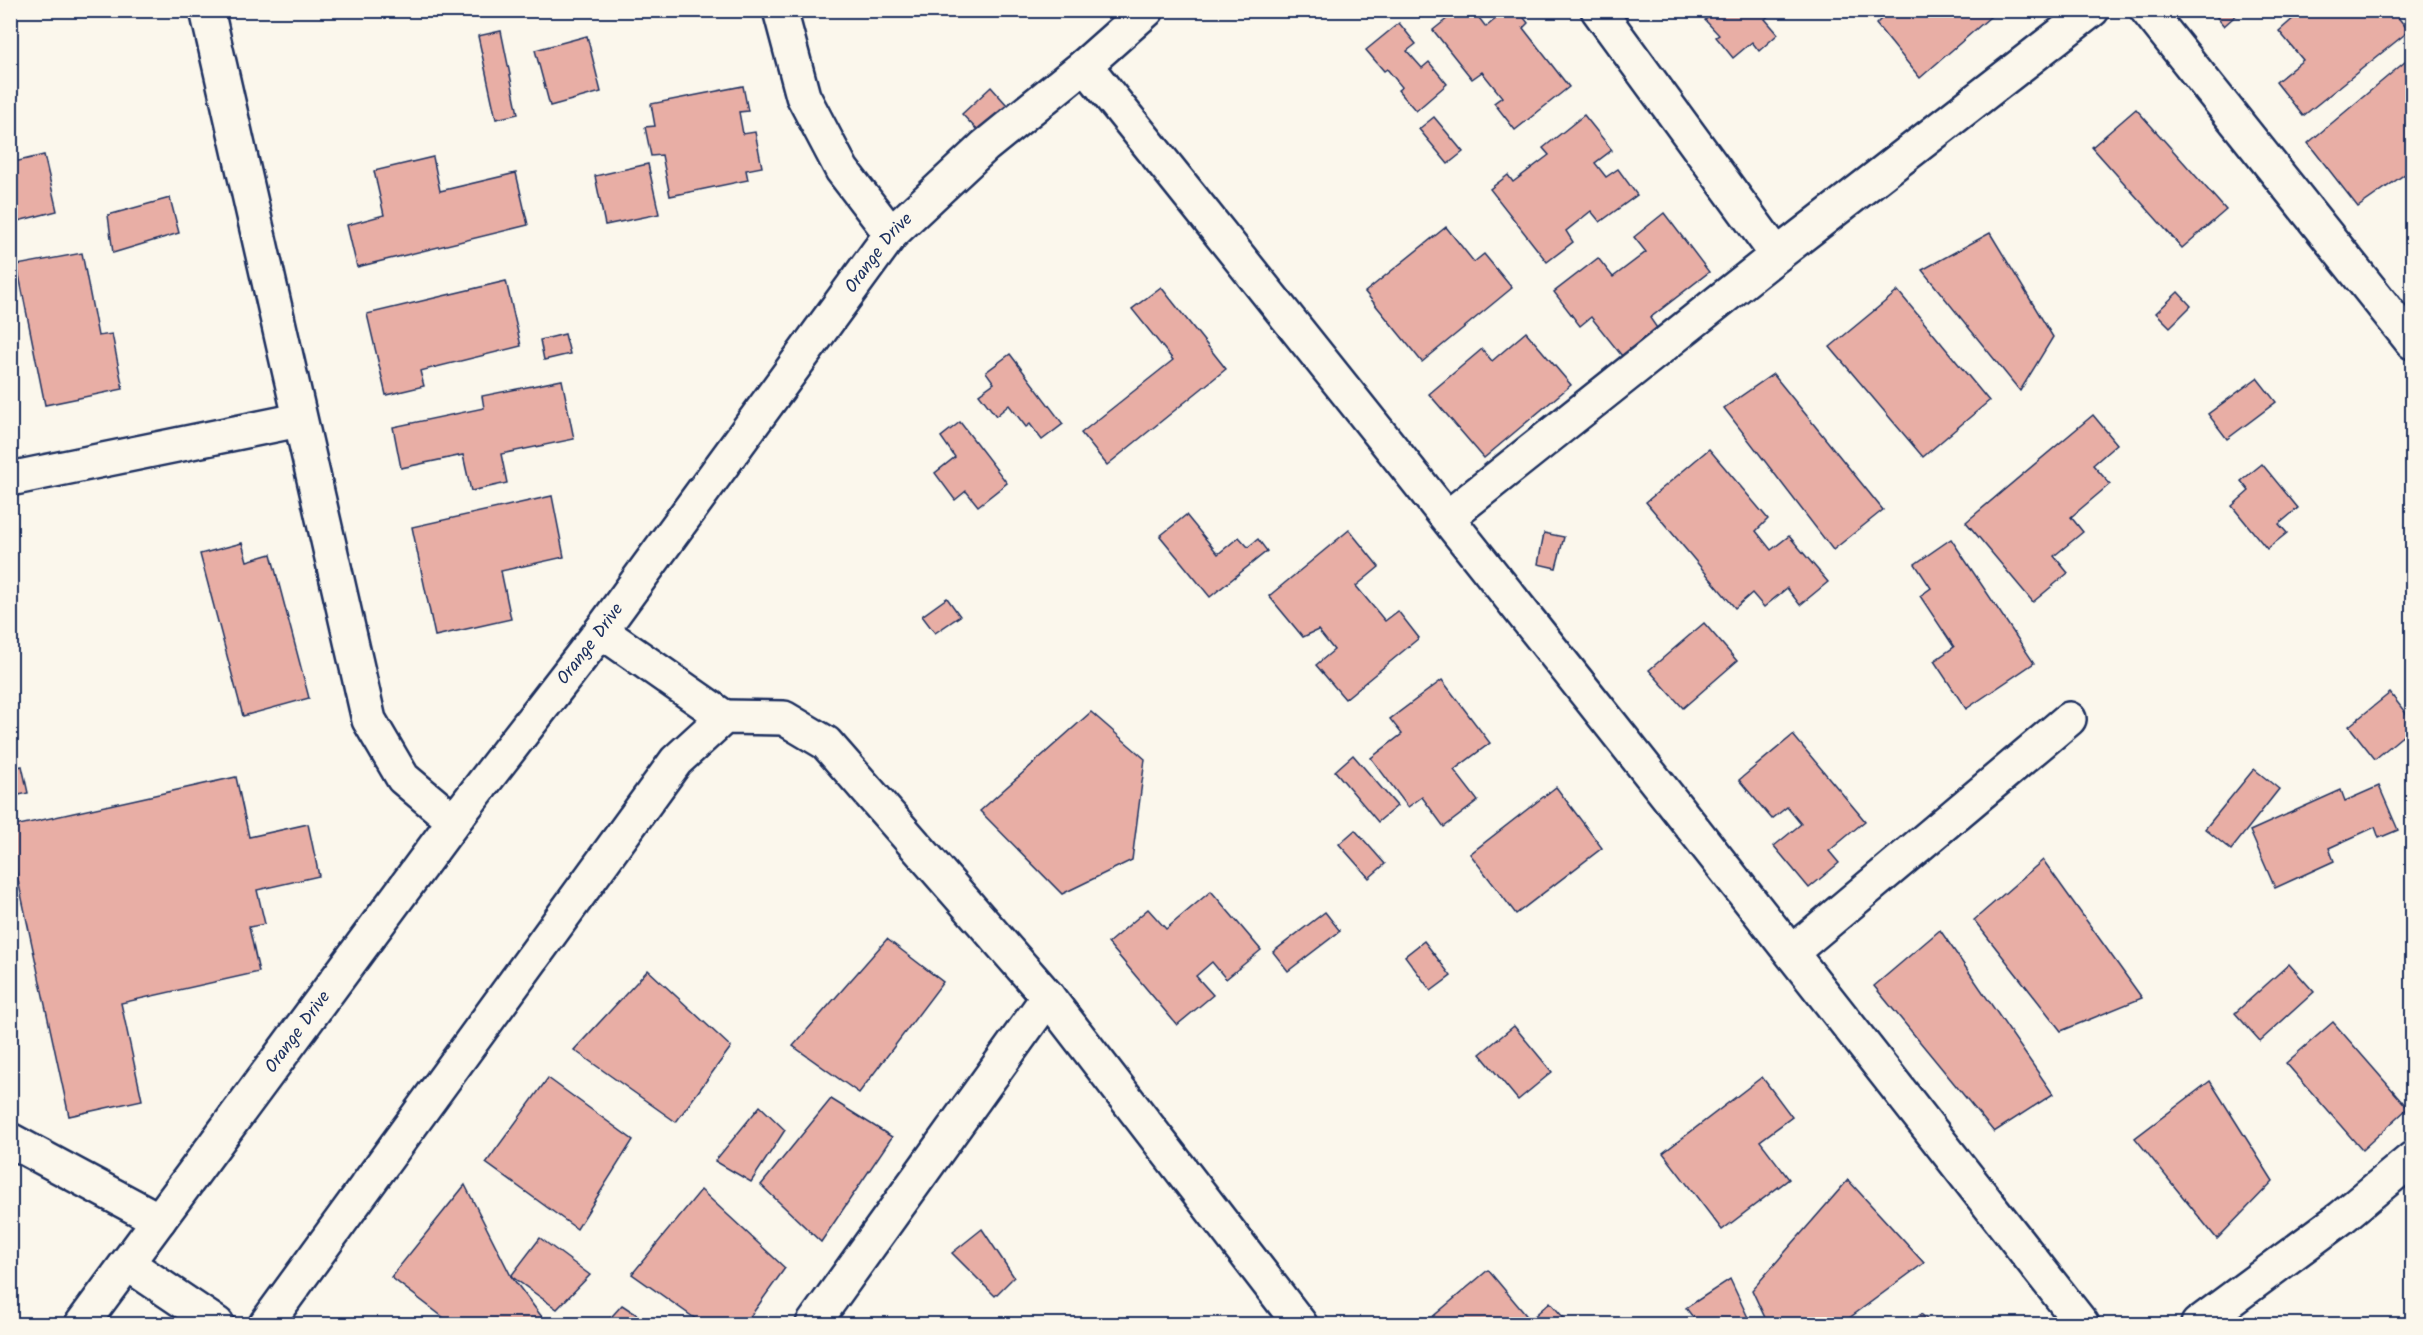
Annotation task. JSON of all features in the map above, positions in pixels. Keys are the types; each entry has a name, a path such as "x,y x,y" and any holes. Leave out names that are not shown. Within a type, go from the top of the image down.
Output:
{"street":[{"path":"207,10 369,720 403,778 454,821"},
{"path":"780,10 803,96 842,170 891,234"},
{"name":"Orange Drive","path":"82,1324 454,821 601,631 891,234 985,146 1085,65 1147,10"},
{"path":"1598,10 1777,255"},
{"path":"1448,517 1777,255 2092,10"},
{"path":"2147,10 2412,342"},
{"path":"1085,65 1448,517 2082,1324"},
{"path":"10,480 299,420"},
{"path":"601,631 724,717 784,718 826,743 1048,997 1300,1324"},
{"path":"266,1324 676,761 724,717"},
{"path":"1792,952 2069,719"},
{"path":"813,1324 1048,997"},
{"path":"10,1140 159,1220"},
{"path":"2198,1324 2341,1218 2412,1159"},
{"path":"128,1264 216,1324"}],"building":[{"path":"1458,10 1473,10 1486,27 1506,10 1518,10 1528,23 1523,28 1569,87 1515,130 1494,103 1502,97 1482,72 1472,79 1433,30"},
{"path":"1717,10 1776,10 1765,19 1778,34 1759,51 1752,42 1733,58 1716,37 1719,35 1705,20"},
{"path":"1890,10 1998,10 1920,78 1876,24"},
{"path":"2211,10 2242,10 2224,26"},
{"path":"2303,10 2392,10 2409,31 2303,116 2276,82 2303,60 2279,31"},
{"path":"1399,23 1416,44 1407,51 1422,68 1429,62 1447,84 1416,111 1398,90 1402,87 1387,69 1384,71 1366,50"},
{"path":"501,31 518,114 496,119 478,36"},
{"path":"587,36 601,92 550,106 535,50"},
{"path":"2412,56 2412,169 2358,207 2308,143"},
{"path":"743,86 748,111 739,112 743,134 755,132 762,167 746,170 748,180 670,196 662,155 651,156 645,127 655,126 651,104"},
{"path":"991,87 1007,105 978,131 962,114"},
{"path":"2136,109 2226,210 2182,248 2092,147"},
{"path":"1584,115 1612,150 1595,163 1606,177 1618,169 1637,195 1600,222 1591,211 1566,231 1573,242 1547,262 1490,189 1508,175 1513,182 1549,155 1543,148"},
{"path":"1434,117 1463,152 1448,164 1419,129"},
{"path":"44,155 57,211 10,223 10,163"},
{"path":"433,157 440,191 516,173 528,225 357,267 347,225 384,215 374,171"},
{"path":"648,164 659,214 605,225 595,176"},
{"path":"170,198 179,233 113,253 108,215"},
{"path":"1664,213 1709,272 1650,318 1657,328 1622,356 1591,317 1580,326 1554,292 1598,258 1613,277 1646,252 1634,237"},
{"path":"1446,227 1474,262 1484,254 1512,288 1422,362 1365,292"},
{"path":"1990,233 2053,337 2020,391 1922,270"},
{"path":"82,253 98,336 112,334 123,389 45,405 17,265"},
{"path":"506,281 521,346 420,371 424,386 386,395 367,314"},
{"path":"1161,287 1226,369 1107,465 1081,433 1173,360 1132,309"},
{"path":"1898,291 1989,401 1923,457 1830,347"},
{"path":"2178,292 2191,306 2170,327 2156,313"},
{"path":"1526,332 1571,385 1484,458 1429,394 1482,349 1492,361"},
{"path":"565,334 570,354 544,360 540,340"},
{"path":"1010,354 1063,424 1042,440 1030,424 1026,427 1009,405 996,416 979,394 994,383 986,372"},
{"path":"1773,374 1883,510 1833,550 1724,408"},
{"path":"2257,378 2276,402 2227,439 2208,414"},
{"path":"562,380 574,439 501,454 507,483 471,491 463,455 401,468 393,427 484,408 482,396"},
{"path":"2093,415 2117,444 2093,465 2110,484 2071,517 2083,532 2054,556 2068,573 2033,602 1966,522"},
{"path":"960,422 1007,483 978,506 966,491 955,500 935,473 955,457 941,437"},
{"path":"1709,449 1768,519 1756,531 1771,550 1789,536 1828,582 1800,605 1787,588 1764,607 1752,593 1735,608 1646,502"},
{"path":"2262,464 2298,508 2279,524 2287,533 2267,549 2232,506 2249,491 2241,481"},
{"path":"552,496 564,557 501,571 511,619 435,636 412,527"},
{"path":"1186,515 1218,554 1239,537 1248,547 1258,539 1267,551 1210,597 1160,536"},
{"path":"1349,530 1379,567 1356,586 1385,621 1398,611 1419,638 1345,699 1316,665 1334,650 1318,630 1303,637 1269,596"},
{"path":"1544,533 1564,537 1556,568 1538,564"},
{"path":"1951,539 2034,663 1966,709 1934,661 1954,647 1920,596 1931,588 1915,564"},
{"path":"242,543 247,561 271,554 309,698 243,716 200,554"},
{"path":"947,598 960,616 935,633 922,616"},
{"path":"1704,623 1737,661 1683,708 1649,670"},
{"path":"1442,680 1490,743 1454,770 1478,801 1444,827 1422,797 1408,807 1371,758 1402,734 1390,719"},
{"path":"2390,693 2412,721 2412,728 2375,759 2349,726"},
{"path":"1091,712 1145,759 1132,860 1062,894 980,811"},
{"path":"1793,735 1865,821 1829,851 1839,863 1809,888 1774,846 1801,824 1787,807 1772,819 1739,780"},
{"path":"1353,755 1397,806 1378,822 1335,771"},
{"path":"22,766 28,793 10,797 10,769"},
{"path":"2254,769 2279,789 2231,850 2205,829"},
{"path":"236,777 249,837 308,824 319,876 257,890 265,924 249,927 259,972 121,1003 142,1100 69,1116 10,843 10,827"},
{"path":"2379,786 2398,830 2379,838 2375,827 2329,848 2334,861 2275,888 2250,831 2341,790 2345,801"},
{"path":"1556,787 1602,848 1516,914 1470,854"},
{"path":"1355,830 1385,864 1369,878 1339,844"},
{"path":"2043,860 2142,998 2061,1031 1974,920"},
{"path":"1211,891 1261,950 1226,979 1212,962 1196,976 1213,995 1177,1025 1108,943 1148,909 1166,929"},
{"path":"1325,912 1340,931 1288,971 1273,952"},
{"path":"1940,930 2053,1094 1994,1132 1874,986"},
{"path":"887,939 943,982 859,1093 793,1046"},
{"path":"1424,941 1451,976 1431,991 1405,956"},
{"path":"2289,964 2314,992 2260,1041 2235,1013"},
{"path":"648,970 731,1047 676,1122 574,1050"},
{"path":"2333,1022 2408,1108 2362,1150 2286,1063"},
{"path":"1514,1026 1552,1072 1518,1100 1480,1054"},
{"path":"1762,1077 1792,1117 1760,1141 1789,1179 1722,1230 1663,1153"},
{"path":"548,1078 633,1140 577,1229 486,1163"},
{"path":"2210,1081 2273,1181 2217,1239 2135,1138"},
{"path":"831,1099 892,1137 821,1242 761,1185"},
{"path":"760,1106 785,1130 751,1182 715,1161"},
{"path":"1848,1180 1924,1263 1841,1324 1768,1324 1752,1290"},
{"path":"465,1185 511,1276 545,1321 542,1324 452,1324 391,1277"},
{"path":"701,1190 785,1268 745,1324 703,1324 632,1274"},
{"path":"982,1229 1014,1277 995,1296 952,1253"},
{"path":"540,1238 590,1275 557,1309 511,1276"},
{"path":"1488,1270 1530,1320 1550,1302 1569,1324 1424,1324"},
{"path":"1730,1279 1751,1324 1698,1324 1686,1308"},
{"path":"622,1305 651,1324 605,1324"},
{"path":"1921,1314 1932,1324 1911,1324"}]}
